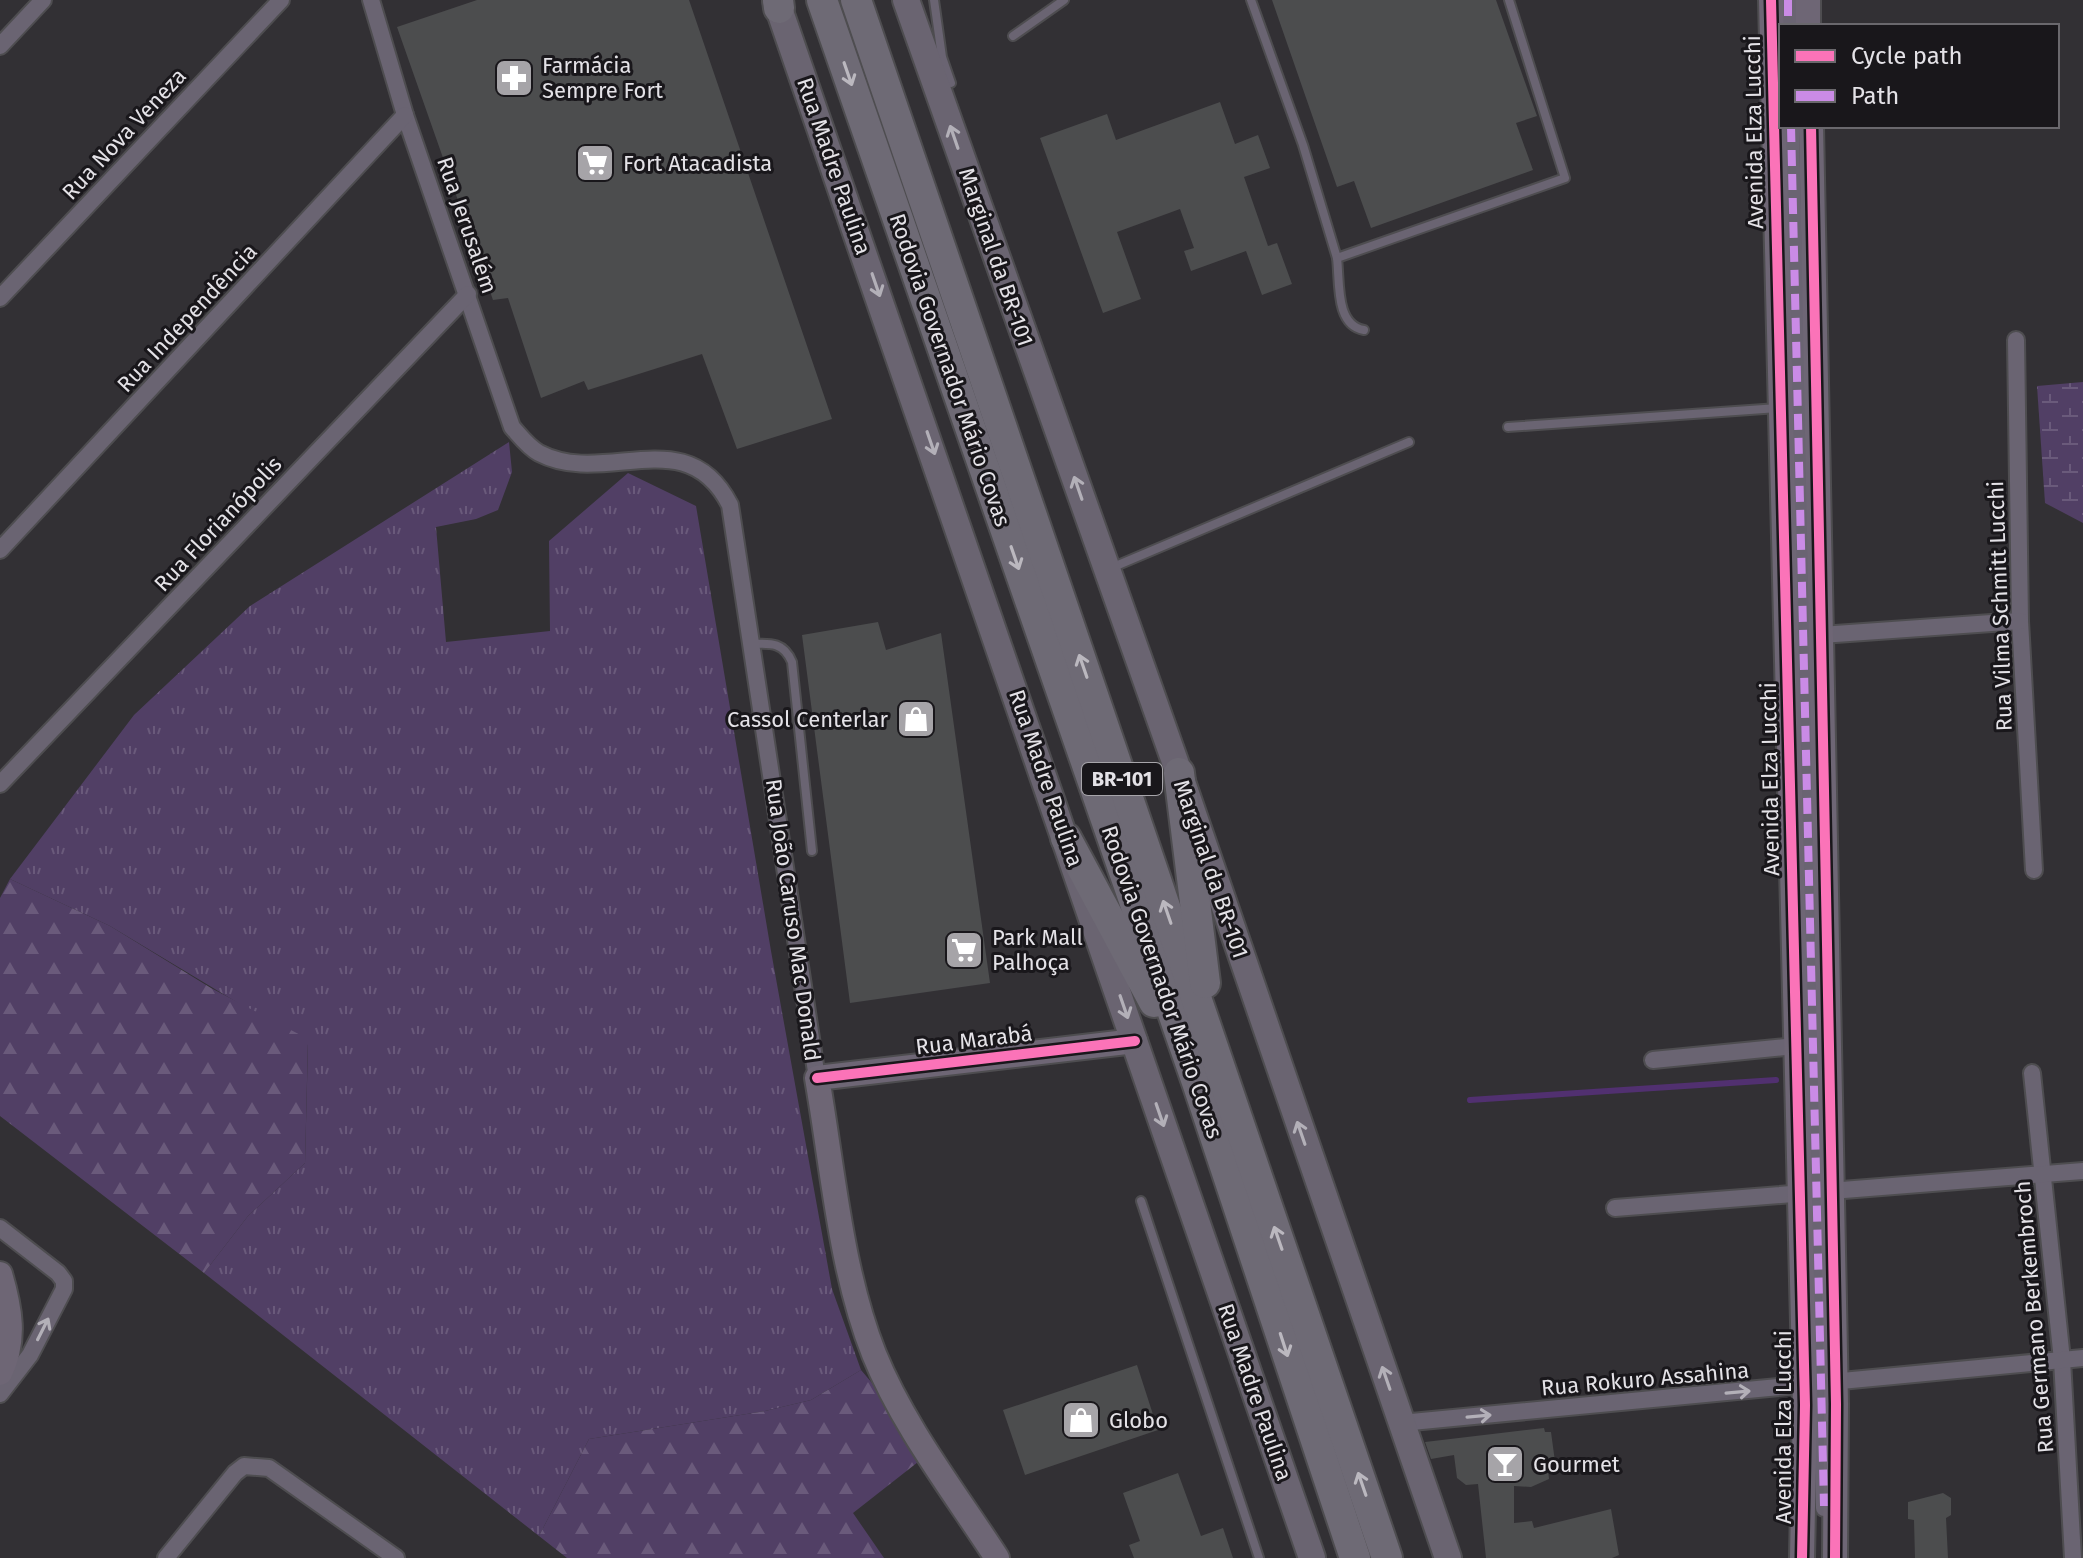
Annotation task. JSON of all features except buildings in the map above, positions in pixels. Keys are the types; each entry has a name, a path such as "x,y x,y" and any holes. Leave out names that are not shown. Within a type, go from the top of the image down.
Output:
{"highway":[{"name":"Rodovia Governador Mário Covas","path":"822,0 1198,1085 1355,1558"},
{"name":"Rodovia Governador Mário Covas","path":"856,0 1387,1558"},
{"path":"1179,773 1212,1044"},
{"path":"1066,838 1198,1085"}],"main road":[{"name":"Marginal da BR-101","path":"906,0 1179,773 1448,1558"},
{"name":"Avenida Elza Lucchi","path":"1771,0 1779,72"},
{"path":"1808,0 1808,24"},
{"name":"Rua Madre Paulina","path":"777,3 1312,1558"},
{"name":"Avenida Elza Lucchi","path":"1785,128 1794,206 1821,635 1816,1191 1820,1384 1835,1558"},
{"name":"Avenida Elza Lucchi","path":"1811,128 1794,206 1781,408 1796,1046 1816,1191"},
{"name":"Rua Marabá","path":"817,1078 1135,1041"},
{"name":"Rua João Caruso Mac Donald","path":"817,1078 857,1304 874,1355 912,1426 997,1558"},
{"path":"0,1274 11,1320 10,1344 0,1373"},
{"name":"Avenida Elza Lucchi","path":"1802,1558 1820,1384"}],"street":[{"path":"0,46 43,0"},
{"name":"Rua Nova Veneza","path":"0,298 281,0"},
{"name":"Rua Jerusalém","path":"371,0 405,115 512,427 539,453"},
{"path":"1788,0 1788,24"},
{"name":"Rua Independência","path":"0,550 405,115"},
{"path":"1791,128 1816,1191"},
{"name":"Rua Florianópolis","path":"0,784 468,294"},
{"name":"Rua Vilma Schmitt Lucchi","path":"2016,340 2020,621 2034,870"},
{"name":"Rua João Caruso Mac Donald","path":"539,453 577,462 669,459 703,469 719,484 730,505 817,1078"},
{"path":"1821,635 2020,621"},
{"path":"1653,1060 1796,1046"},
{"name":"Rua Germano Berkembroch","path":"2032,1073 2045,1173 2062,1360 2073,1558"},
{"path":"1615,1208 2083,1171"},
{"path":"0,1228 58,1273 64,1281 64,1289 30,1355 0,1394"},
{"name":"Rua Rokuro Assahina","path":"1401,1423 2083,1358"},
{"path":"1820,1384 1825,1558"},
{"path":"166,1558 235,1473 244,1466 257,1466 285,1478 396,1558"}],"lane":[{"path":"934,0 942,57 951,83"},
{"path":"1013,36 1064,0"},
{"path":"1251,0 1303,145 1337,258 1344,316 1352,327 1364,330"},
{"path":"1337,258 1565,178 1509,0"},
{"path":"1508,427 1781,408"},
{"path":"1107,570 1409,442"},
{"path":"753,644 773,643 787,650 792,662 812,851"},
{"path":"1141,1201 1259,1558"}],"green space":[{"path":"2083,382 2083,523 2045,503 2037,386"},
{"path":"509,442 512,472 498,510 476,519 436,527 446,642 550,631 549,541 628,473 696,506 832,1289 861,1370 811,1400 765,1411 589,1439 539,1536 204,1273 248,1216 305,1163 308,1045 110,926 10,879 134,715 250,606"},
{"path":"10,879 110,926 211,988 308,1039 305,1163 248,1216 204,1273 0,1116 0,898"},
{"path":"861,1370 872,1383 918,1462 853,1513 884,1558 567,1558 539,1536 589,1439 765,1411 811,1400"}],"waterway":[{"path":"1470,1100 1776,1080"}],"marked path":[{"path":"1788,0 1788,24"},
{"path":"1791,128 1824,1506"}],"cycle path":[{"path":"1771,0 1805,1405 1802,1558"},
{"path":"1811,128 1836,1404 1835,1558"},
{"path":"817,1078 1135,1041"}],"place":[{"name":"Farmácia Sempre Fort","path":"514,78"},
{"name":"Fort Atacadista","path":"595,163"},
{"name":"Cassol Centerlar","path":"916,719"},
{"name":"Park Mall Palhoça","path":"964,950"},
{"name":"Globo","path":"1081,1420"},
{"name":"Gourmet","path":"1505,1464"}]}
